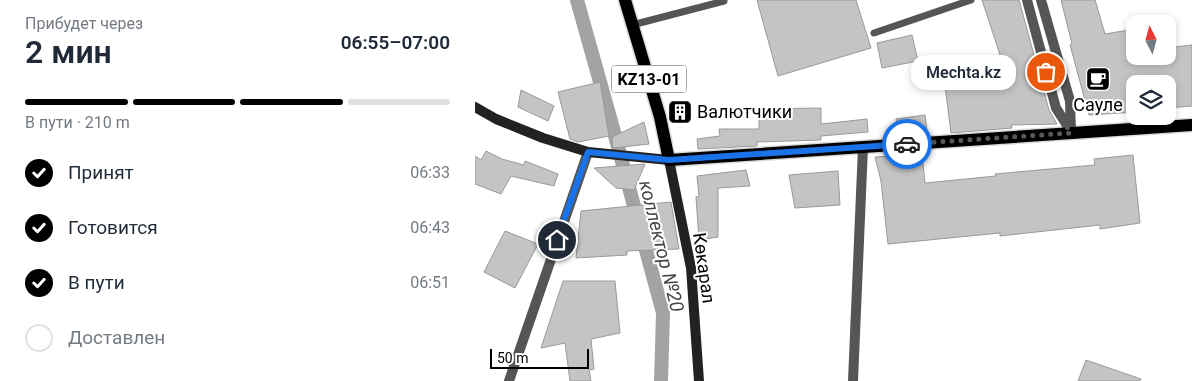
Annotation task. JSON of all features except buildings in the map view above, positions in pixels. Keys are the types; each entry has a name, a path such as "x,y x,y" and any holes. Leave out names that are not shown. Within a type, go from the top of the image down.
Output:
{"main road":[{"name":"KZ13-01","path":"625,0 660,117 669,160"},
{"path":"475,107 496,119 543,138 588,152 669,160 1192,125"},
{"name":"Көкарал","path":"669,160 691,268 699,381"}],"street":[{"path":"1027,0 1055,108 1071,133"},
{"path":"1041,0 1070,101 1071,133"},
{"path":"853,381 863,147"},
{"path":"509,381 588,152"}],"lane":[{"path":"874,33 971,0"},
{"path":"632,25 724,1"}],"waterway":[{"name":"коллектор №20","path":"577,0 663,313 661,381"}],"way so far":[{"path":"907,144 1071,133 1055,108 1046,72"}],"place":[{"name":"Mechta.kz","path":"1046,72"},
{"name":"Сауле","path":"1098,79"},
{"name":"Валютчики","path":"680,112"}],"route":[{"path":"557,240 588,152 669,160 907,144"}]}
